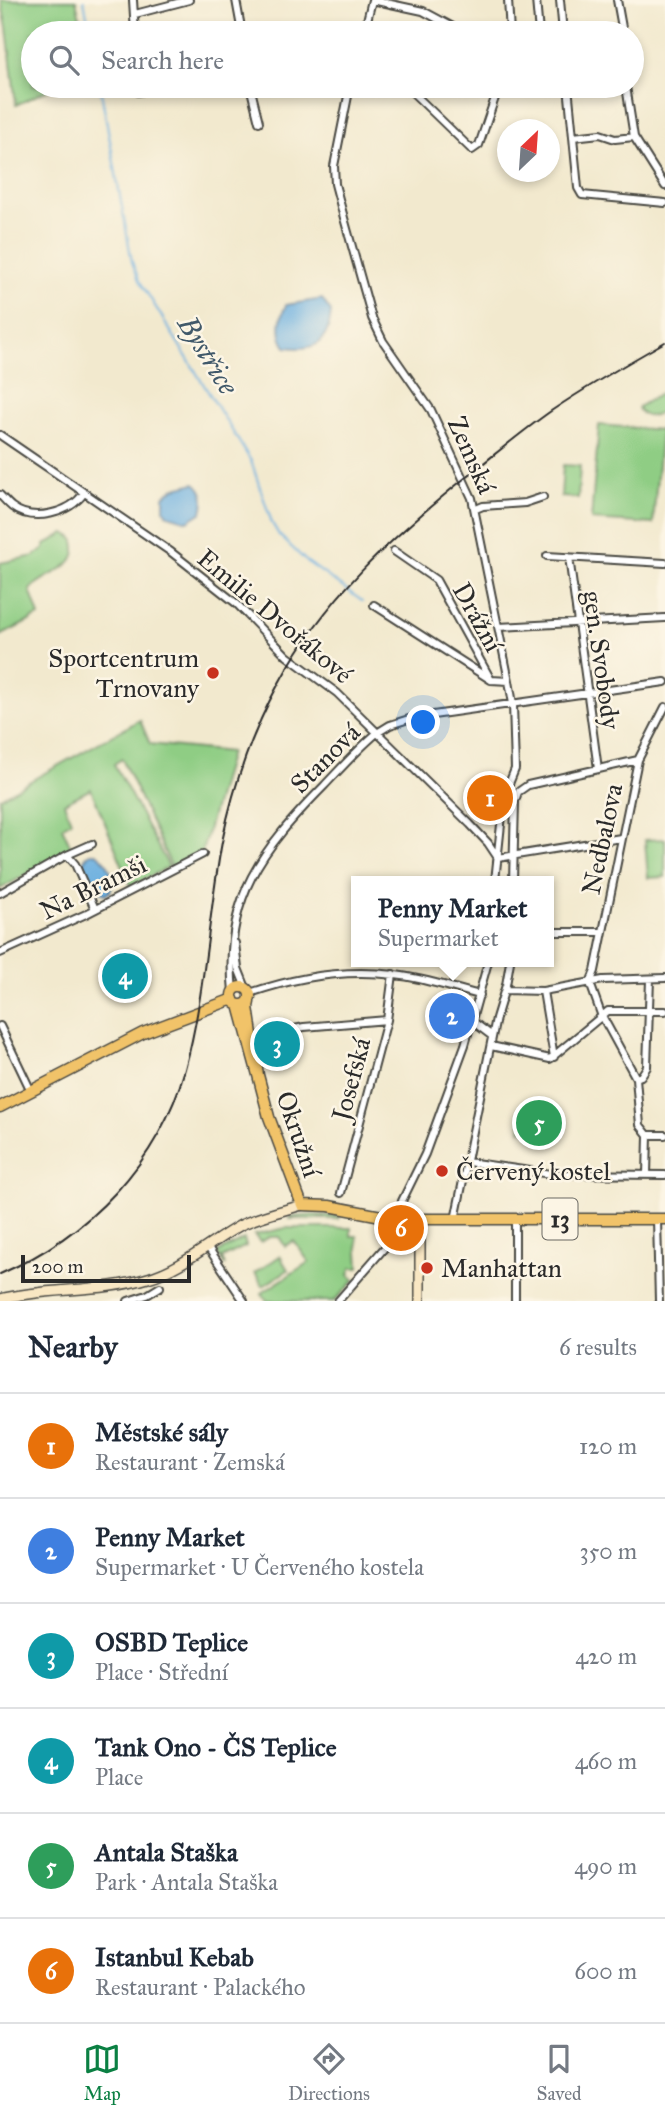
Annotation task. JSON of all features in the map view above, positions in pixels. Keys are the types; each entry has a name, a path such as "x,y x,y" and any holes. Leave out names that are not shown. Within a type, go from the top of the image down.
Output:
{"main road":[{"path":"0,1107 144,1033 242,996"},
{"name":"Okružní","path":"242,996 250,1046 269,1117 302,1205"},
{"name":"Okružní","path":"242,996 248,1007 258,1075"},
{"path":"207,1008 225,1007 234,1011 250,1046"},
{"path":"0,1299 122,1284 163,1273 243,1224 302,1205"},
{"name":"13","path":"302,1205 329,1206 397,1219 420,1220 661,1219"},
{"path":"420,1220 420,1301"}],"street":[{"path":"134,0 135,21"},
{"path":"135,14 189,0"},
{"path":"236,0 240,21"},
{"path":"367,21 372,0 423,11 442,21"},
{"path":"508,0 509,21"},
{"path":"536,0 537,21"},
{"path":"560,0 562,21"},
{"path":"617,0 621,21"},
{"path":"253,98 259,122"},
{"name":"Zemská","path":"348,98 334,166 344,218 372,318 383,341 431,410 476,509 509,681 513,704 515,769 504,796 496,876"},
{"path":"418,98 472,150 479,145 495,98"},
{"path":"569,98 578,188 582,195 665,203"},
{"path":"628,98 634,137 665,186"},
{"path":"573,137 600,134 615,139 634,137"},
{"name":"Emilie Dvořákové","path":"0,435 171,552 193,572 225,594 281,651 337,693 470,824 498,858"},
{"path":"1,498 21,512 49,514 72,505 84,493"},
{"path":"476,509 525,503 543,497"},
{"name":"Drážní","path":"394,551 436,580 491,680"},
{"path":"547,556 665,563"},
{"name":"gen. Svobody","path":"569,557 598,769"},
{"path":"374,604 491,680 509,681"},
{"path":"498,627 665,618"},
{"name":"Stanová","path":"242,996 230,954 248,884 276,838 377,733 390,725 412,718 665,682"},
{"name":"Nedbalova","path":"590,983 595,971 638,760 665,708"},
{"path":"513,876 515,801 518,792 528,785 638,760"},
{"path":"498,858 513,858 621,838"},
{"path":"0,893 92,844"},
{"name":"Na Bramši","path":"0,953 203,854"},
{"path":"67,855 75,864 95,909"},
{"name":"Stanová","path":"235,930 242,996"},
{"path":"554,932 603,932"},
{"path":"338,1301 393,1238 402,1201 425,1154 465,1045 487,967"},
{"path":"455,1220 492,1036 509,967"},
{"path":"242,996 296,980 350,973 393,974 480,995"},
{"name":"Josefská","path":"341,1192 387,1020 393,974"},
{"path":"505,990 543,991 603,980 665,978"},
{"path":"636,1078 641,1076 647,1067 650,979"},
{"path":"590,983 601,1014 636,1078 640,1125 648,1135 647,1175"},
{"path":"543,991 554,1058"},
{"path":"491,1046 547,1059 554,1058 601,1014 608,1011 665,1011"},
{"path":"270,1053 266,1035 304,1027 387,1020"},
{"path":"472,1021 492,1036"},
{"path":"0,1026 31,1091"},
{"path":"648,1135 665,1135"},
{"path":"468,1162 551,1174 665,1175"},
{"path":"515,1219 516,1301"},
{"path":"659,1301 661,1219"},
{"path":"207,1247 244,1301"},
{"path":"128,1301 149,1298 160,1287"}],"green space":[{"path":"1,0 76,0 80,21 21,21 21,98 31,98 16,105"},
{"path":"665,391 665,410 647,416 641,413 638,409 640,406"},
{"path":"599,425 661,430 653,524 591,520"},
{"path":"563,465 580,466 578,498 561,497"},
{"path":"65,533 73,538 73,557 68,564 30,590 39,616 0,636 0,563 34,556 44,549 45,545"},
{"path":"140,720 150,744 230,752 202,852 172,868 122,759 114,764 169,867 131,886 91,789 64,803 71,821 62,827 72,849 0,889 0,798"},
{"path":"665,839 665,877 648,878 645,840"},
{"path":"523,1113 557,1120 557,1132 521,1130"},
{"path":"314,1215 340,1216 338,1219 290,1219"},
{"path":"286,1228 351,1228 351,1236 357,1236 359,1268 351,1268 349,1275 355,1280 334,1301 267,1301 262,1293 309,1262 294,1241 285,1246 279,1237 270,1237 260,1242 254,1235"},
{"path":"244,1239 246,1246 222,1258 225,1266 217,1253"},
{"path":"280,1256 288,1270 263,1286 255,1273"}],"water":[{"path":"322,299 331,312 323,338 319,343 305,348 286,347 280,327 286,305"},
{"path":"195,483 203,496 202,512 188,521 168,515 164,509 164,496 175,488"},
{"path":"90,853 101,856 108,865 112,876 110,892 105,894 89,882 83,864"}],"waterway":[{"name":"Bystřice","path":"84,0 88,21"},
{"name":"Bystřice","path":"102,98 132,262 139,280 251,461 272,523 279,535 306,561 362,601"}],"railway":[{"path":"0,1274 32,1258 90,1217 116,1193 158,1135 173,1103 192,1041 222,842 238,780 269,702 297,652 338,597 411,523 551,411 665,342"}],"place":[{"name":"Sportcentrum Trnovany","path":"213,673"},
{"name":"Městské sály","path":"490,798"},
{"name":"Tank Ono - ČS Teplice","path":"125,976"},
{"name":"Penny Market","path":"452,1016"},
{"name":"OSBD Teplice","path":"277,1044"},
{"name":"Antala Staška","path":"539,1123"},
{"name":"Červený kostel","path":"442,1171"},
{"name":"Istanbul Kebab","path":"401,1228"},
{"name":"Manhattan","path":"427,1268"}]}
